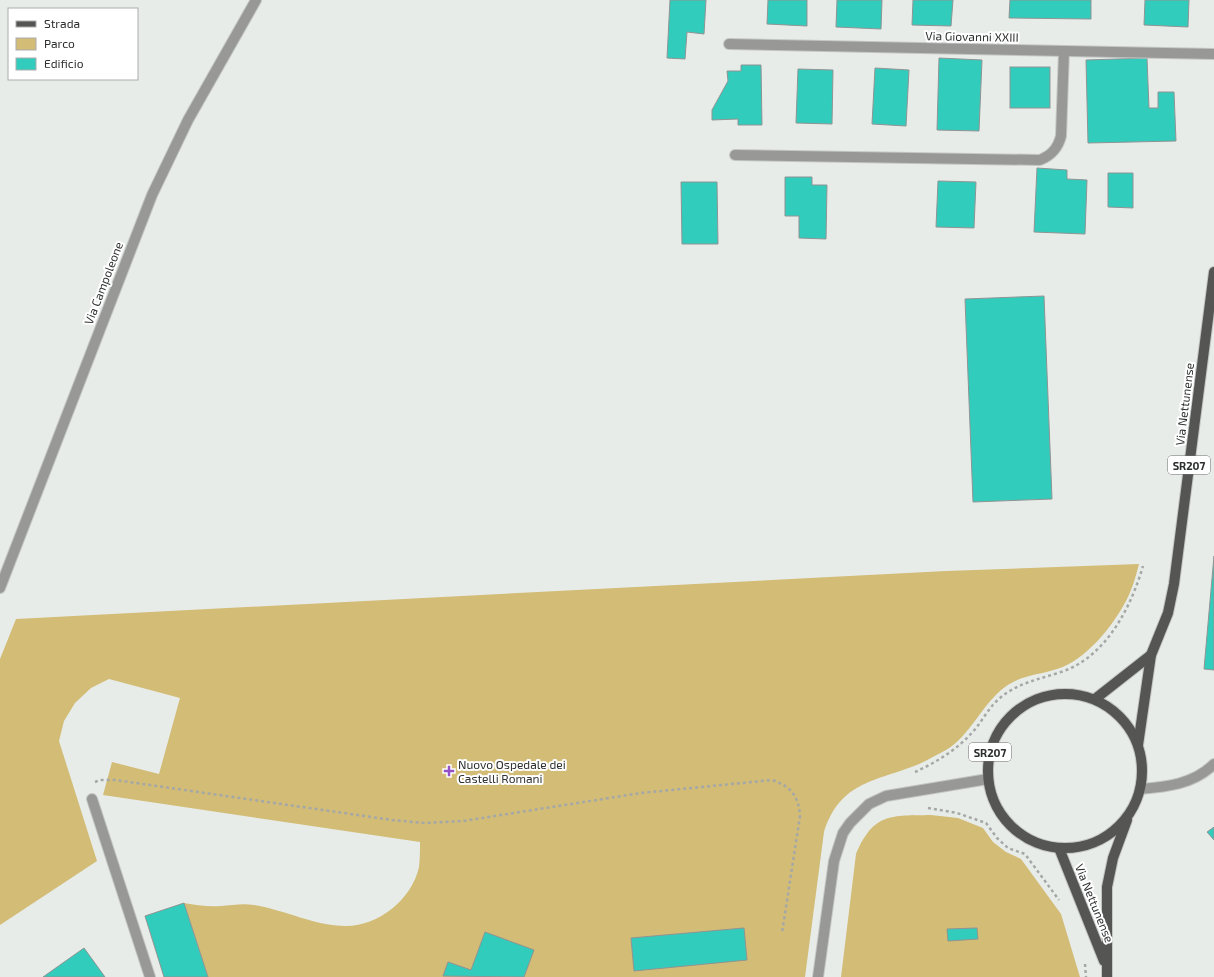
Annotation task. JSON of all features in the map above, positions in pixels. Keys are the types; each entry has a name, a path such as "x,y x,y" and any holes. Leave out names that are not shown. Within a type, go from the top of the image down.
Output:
{"main road":[{"name":"Via Nettunense","path":"1138,745 1151,655 1168,612 1172,591 1214,272"},
{"path":"1095,699 1151,655"},
{"name":"SR207","path":"1069,694 1095,699 1117,714 1130,728 1138,745 1142,767 1140,789 1131,811 1118,828 1100,840 1080,847 1059,848 1033,841 1011,826 995,805 988,779 989,753 1000,728 1018,709 1042,697 1069,694"},
{"name":"Via Nettunense","path":"1107,973 1106,898 1108,878 1112,858 1131,811"},
{"name":"Via Nettunense","path":"1059,848 1107,973"}],"street":[{"name":"Via Campoleone","path":"0,588 152,194 188,120 256,0"},
{"name":"Via Giovanni XXIII","path":"729,44 1214,54"},
{"path":"735,155 1040,160 1053,153 1058,146 1061,136 1064,51"},
{"path":"1140,789 1184,783 1204,773 1214,764"},
{"path":"818,977 834,861 843,833 850,822 869,804 886,796 988,779"},
{"path":"92,799 150,977"}],"path":[{"path":"909,774 952,752 976,729 990,707 1009,690 1032,679 1066,670 1082,661 1102,644 1131,602 1143,566"},
{"path":"92,799 92,786 100,780 107,779 392,820 449,822 476,820 641,794 772,780 780,782 791,790 796,797 800,808 782,933"},
{"path":"923,808 957,813 986,823 997,838 1008,848 1025,854 1062,904"},
{"path":"1084,962 1086,977"}],"green space":[{"name":"Nuovo Ospedale dei Castelli Romani","path":"1139,564 1130,592 1114,621 1088,651 1078,659 1057,669 1011,683 989,702 962,737 946,750 918,764 871,781 848,794 839,803 824,832 805,977 208,977 184,903 211,906 250,904 266,907 311,921 334,925 358,925 382,916 402,900 415,879 419,867 420,842 103,795 112,762 159,774 180,698 109,679 91,688 75,703 64,721 59,741 97,861 0,925 0,659 16,619 946,571"},
{"path":"931,815 958,818 983,828 993,842 1006,852 1021,859 1061,914 1080,977 841,977 856,854 863,840 877,823 885,819 905,816"}],"building":[{"path":"670,0 706,0 704,34 687,32 685,59 667,58"},
{"path":"768,0 807,0 807,26 767,24"},
{"path":"837,0 882,0 881,29 836,27"},
{"path":"913,0 953,0 951,26 912,25"},
{"path":"1010,0 1091,0 1091,19 1009,18"},
{"path":"1145,0 1189,0 1188,27 1144,25"},
{"path":"939,58 982,60 979,131 937,130"},
{"path":"1147,58 1149,108 1158,108 1158,92 1174,92 1176,141 1088,143 1086,60"},
{"path":"741,65 761,65 762,125 738,125 738,119 712,120 712,110 728,81 727,71 741,71"},
{"path":"1010,67 1050,67 1050,108 1010,108"},
{"path":"875,68 909,70 906,126 872,124"},
{"path":"798,69 833,70 832,124 796,123"},
{"path":"1037,168 1067,170 1067,179 1087,180 1085,234 1034,232"},
{"path":"1108,173 1133,173 1133,208 1108,207"},
{"path":"785,177 812,177 812,185 827,185 826,239 799,238 799,216 785,216"},
{"path":"938,181 976,182 974,228 936,227"},
{"path":"681,182 717,182 718,244 682,244"},
{"path":"1044,296 1052,499 973,502 965,299"},
{"path":"1214,556 1214,670 1204,669"},
{"path":"1214,827 1214,840 1207,832"},
{"path":"184,903 208,977 164,977 145,916"},
{"path":"744,928 747,960 634,971 631,938"},
{"path":"977,928 978,939 948,941 947,929"},
{"path":"485,932 534,950 524,977 443,976 448,962 471,970"},
{"path":"84,948 105,977 43,977"}],"place":[{"name":"Nuovo Ospedale dei Castelli Romani","path":"449,771"}]}
